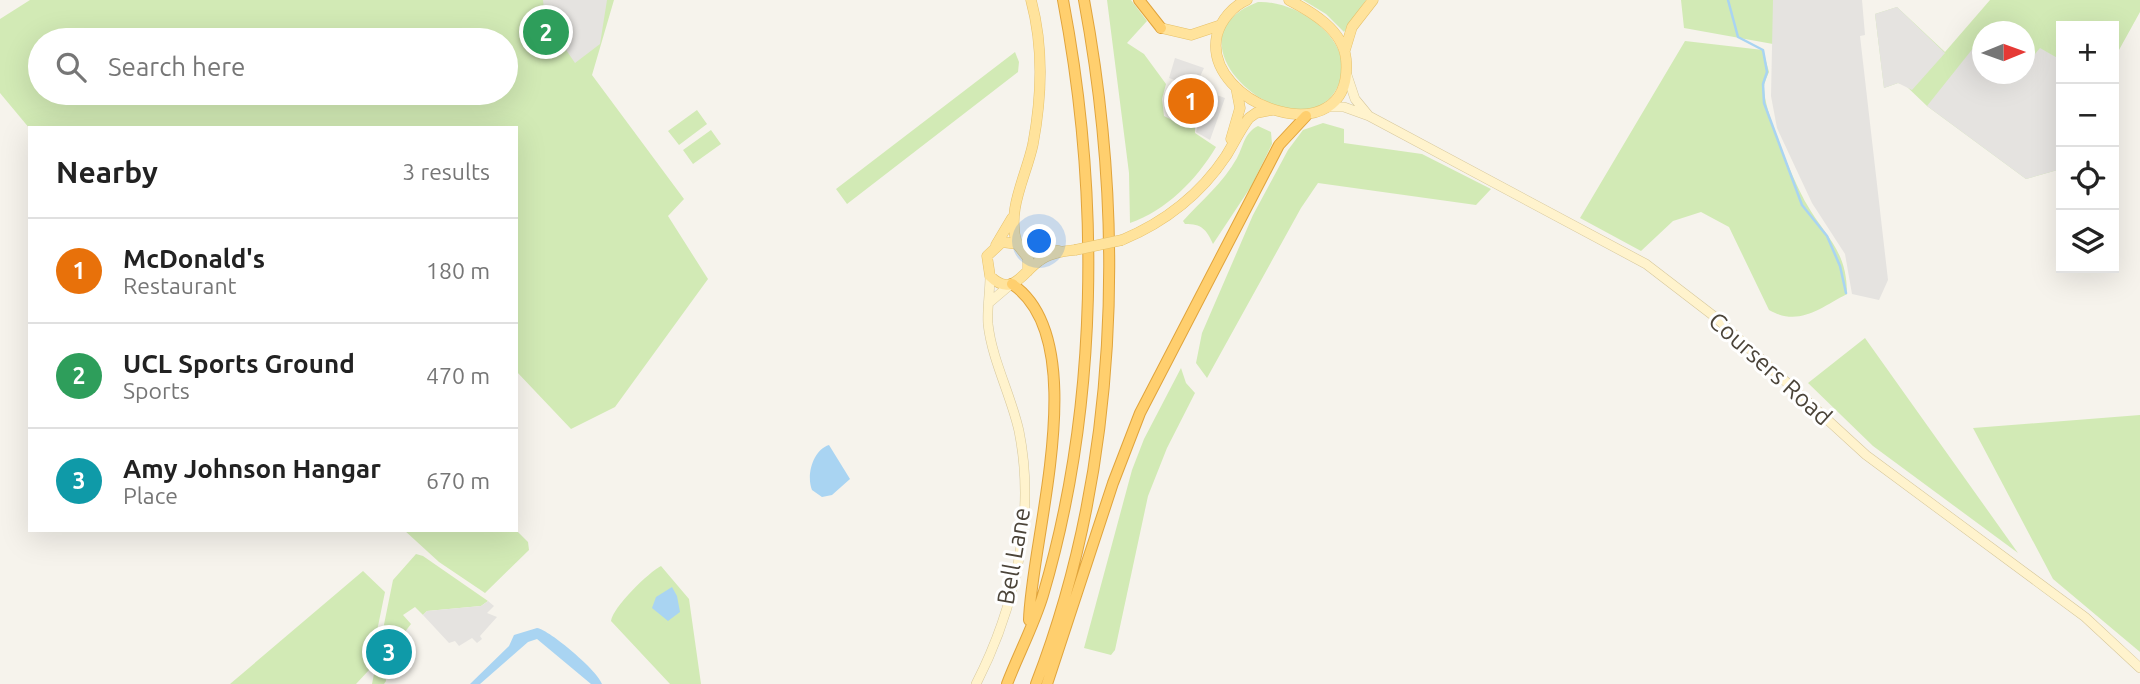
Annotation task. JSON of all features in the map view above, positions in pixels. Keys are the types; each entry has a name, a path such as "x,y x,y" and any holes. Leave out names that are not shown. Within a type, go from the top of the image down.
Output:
{"highway":[{"path":"1007,684 1042,599 1057,540 1070,476 1084,355 1087,200 1077,87 1063,0"},
{"path":"1035,684 1070,575 1086,503 1103,391 1107,339 1108,254 1103,145 1084,0"},
{"path":"1139,0 1161,28"},
{"path":"1047,684 1113,483 1140,413 1279,145 1306,116"},
{"path":"1011,285 1034,304 1043,320 1052,383 1050,483 1030,594 1029,626"}],"main road":[{"path":"1031,0 1040,51 1039,107 1032,148 1012,219 986,263 990,276 1001,284 1011,285 1039,261 1061,251"},
{"path":"1247,0 1236,3 1221,25 1216,54 1222,70 1236,87 1272,110"},
{"path":"1289,0 1325,22 1345,52"},
{"path":"995,245 1008,242 1061,251 1122,240 1185,204 1226,156 1249,118 1256,113 1272,110 1306,116 1327,107 1343,88 1348,75 1345,52 1352,27 1373,0"},
{"path":"1161,28 1191,34 1221,25"},
{"path":"1226,156 1240,108 1236,87"},
{"path":"1012,219 1018,244 1028,258 1028,271"}],"street":[{"path":"1348,75 1355,99 1369,116"},
{"name":"Coursers Road","path":"1327,107 1344,107 1369,116 1646,264 1715,317 1866,454 2085,617 2140,668"},
{"name":"Bell Lane","path":"976,684 992,647 1010,591 1022,538 1026,491 1018,428 989,330 990,276"},
{"path":"990,302 1011,285"}],"green space":[{"path":"30,0 614,0 592,75 684,199 668,216 708,279 615,407 571,429 518,373 518,126 28,127 0,93 0,19"},
{"path":"1107,0 1131,0 1147,21 1127,43 1144,54 1166,84 1162,99 1164,116 1178,123 1195,125 1195,133 1216,147 1200,171 1179,193 1156,211 1130,223 1129,173"},
{"path":"1303,0 1366,0 1344,32 1326,14"},
{"path":"1681,0 1773,0 1773,44 1684,28"},
{"path":"1990,0 2140,0 2140,12 2119,50 2119,21 2056,21 2056,170 2026,179 1927,106 1905,85 1898,83 1884,88 1875,14 1897,7 1945,52"},
{"path":"1258,2 1291,8 1322,28 1333,41 1341,56 1342,72 1337,88 1318,106 1294,110 1268,102 1245,86 1228,65 1222,42 1230,20"},
{"path":"1685,41 1763,50 1769,72 1764,85 1765,98 1774,129 1806,203 1839,255 1847,294 1818,310 1800,316 1790,317 1769,310 1729,227 1701,212 1673,221 1641,251 1580,218"},
{"path":"1015,52 1019,62 1018,72 847,204 836,189"},
{"path":"697,110 707,124 679,145 668,131"},
{"path":"1323,123 1344,129 1344,143 1422,154 1491,189 1476,205 1318,183 1301,208 1207,378 1196,363 1202,333 1253,215 1288,150 1303,130"},
{"path":"1258,126 1271,132 1272,144 1252,185 1213,244 1203,228 1185,224 1183,221 1225,175 1247,136"},
{"path":"711,130 721,144 693,164 683,150"},
{"path":"1865,338 2018,553 1873,446 1808,383"},
{"path":"1181,368 1186,383 1195,393 1167,448 1148,496 1115,650 1111,655 1084,648 1132,470 1144,439"},
{"path":"2140,415 2140,652 2053,579 1973,428"},
{"path":"406,532 518,532 528,542 529,550 485,593 439,562"},
{"path":"416,554 423,556 488,601 481,606 427,611 423,615 415,607 403,615 411,624 401,637 383,634 376,668 385,674 386,681 384,684 372,684 393,580"},
{"path":"661,566 689,599 701,684 670,684 611,621 632,590"},
{"path":"363,571 385,592 369,670 356,684 230,684"}],"shaded area":[{"path":"543,0 607,0 600,44 575,63 545,19"},
{"path":"1773,0 1862,0 1865,35 1860,36 1888,280 1879,300 1852,294 1845,254 1812,203 1777,128 1771,96"},
{"path":"1897,7 1945,53 1912,90 1898,83 1884,88 1875,14"},
{"path":"2040,48 2056,57 2056,170 2026,179 1927,106 1972,50 1972,84 2035,84 2035,54"},
{"path":"1175,58 1204,68 1195,87 1169,78"},
{"path":"1208,92 1225,98 1210,140 1196,132"},
{"path":"488,601 494,606 487,613 497,617 477,643 472,638 459,646 455,641 449,643 423,615 427,611 481,606"}],"water":[{"path":"829,445 850,479 832,495 822,497 812,490 810,477 815,457"},
{"path":"672,587 680,612 668,621 652,608 656,597"},
{"path":"537,628 573,652 602,684 591,684 537,639 528,642 480,684 470,684 509,646 514,635"}],"waterway":[{"path":"1728,0 1738,37 1763,50 1767,72 1763,84 1764,103 1802,205 1827,236 1840,266 1846,293"}],"place":[{"name":"UCL Sports Ground","path":"546,32"},
{"name":"McDonald's","path":"1191,101"},
{"name":"Amy Johnson Hangar","path":"389,652"}]}
